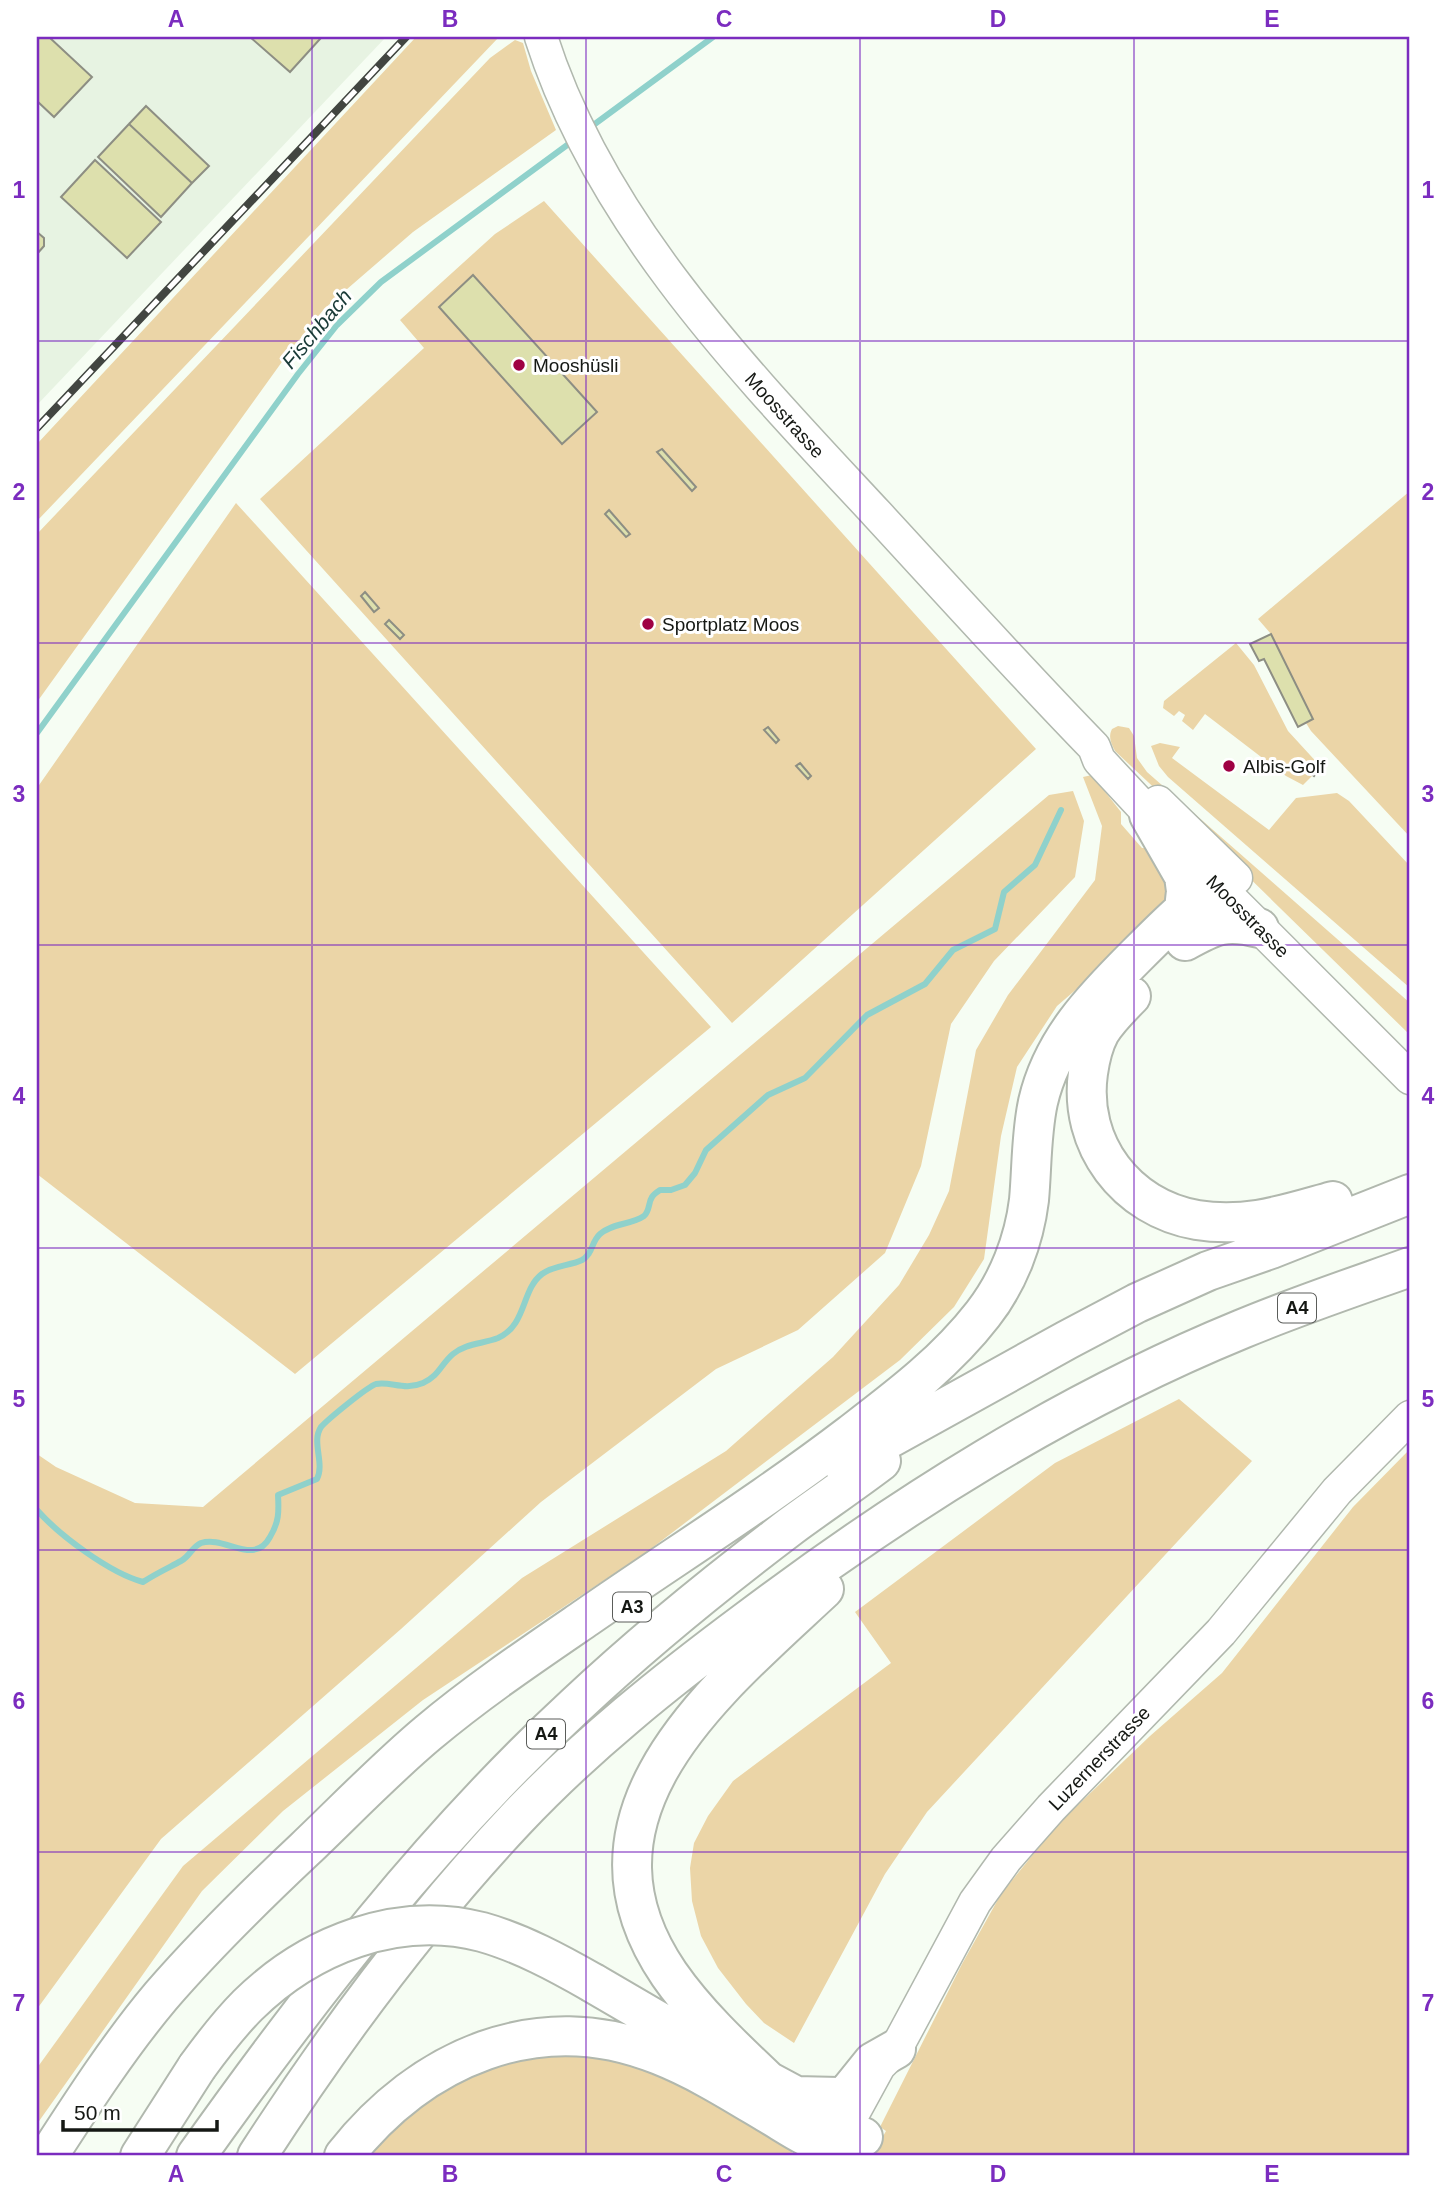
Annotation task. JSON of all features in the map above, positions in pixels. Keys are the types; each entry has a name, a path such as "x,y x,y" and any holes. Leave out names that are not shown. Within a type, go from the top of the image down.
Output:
{"highway":[{"path":"1149,815 1184,876 1184,925"},
{"path":"1224,884 1184,925 1099,1033 1092,1050 1086,1086 1088,1114 1101,1154 1132,1191 1160,1208 1196,1220 1226,1223 1263,1221 1410,1176"},
{"path":"306,1848 431,1730 527,1658 813,1463 928,1373 985,1312 1005,1281 1020,1242 1028,1205 1033,1131 1039,1099 1047,1071 1063,1039 1103,989 1184,925 1212,927 1228,922 1259,928"},
{"name":"A4","path":"196,2156 340,1962 440,1843 577,1704 698,1599 794,1524 976,1391 1114,1315 1208,1270 1410,1194"},
{"name":"A4","path":"257,2156 297,2093 394,1959 456,1885 528,1808 603,1737 701,1655 852,1543 990,1455 1090,1400 1241,1329 1410,1267"},
{"name":"A3","path":"48,2156 86,2097 161,1997 236,1916 306,1848 446,1737 631,1608 865,1452 976,1391"},
{"path":"896,2049 873,2062 848,2093 839,2097 781,2088 693,2004 670,1976 638,1911 632,1851 640,1808 652,1780 668,1753 707,1704 830,1584 990,1455"},
{"path":"140,2156 197,2067 248,2005 286,1973 324,1950 355,1937 407,1927 441,1926 481,1932 547,1958 781,2088 831,2123 836,2147"},
{"path":"344,2156 360,2135 400,2096 458,2060 486,2049 541,2038 599,2038 652,2052 836,2147"}],"main road":[{"name":"Moosstrasse","path":"541,37 572,116 640,235 698,314 751,379 1094,747 1099,760 1149,815 1410,1051"},
{"name":"Moosstrasse","path":"1094,747 1105,752 1224,884 1259,928 1410,1078"},
{"name":"Luzernerstrasse","path":"836,2147 879,2066 896,2049 975,1902 1006,1859 1051,1808 1221,1632 1337,1491 1410,1417"}],"shaded area":[{"path":"37,37 386,37 37,405"},
{"path":"416,37 499,37 37,521 37,444"},
{"path":"515,40 523,43 531,71 556,130 413,232 324,309 284,359 37,702 37,534 490,58"},
{"name":"Sportplatz Moos","path":"544,201 1036,749 732,1023 260,499 424,348 400,320 495,234"},
{"path":"1410,491 1410,837 1311,731 1306,723 1313,719 1271,634 1258,619"},
{"path":"236,503 711,1027 295,1374 37,1174 37,788"},
{"path":"1236,643 1254,665 1288,731 1321,767 1303,785 1286,776 1205,714 1193,730 1182,721 1185,715 1179,711 1174,716 1163,708 1164,701"},
{"path":"1118,726 1129,728 1134,736 1137,758 1147,772 1410,1003 1410,1035 1115,751 1110,735 1112,729"},
{"path":"1160,743 1180,747 1172,758 1269,830 1296,798 1337,793 1349,801 1410,866 1410,988 1168,777 1159,766 1151,746"},
{"path":"1092,775 1121,812 1121,824 1142,848 1155,848 1166,875 1166,898 1152,924 1057,1006 1017,1067 1001,1136 984,1259 954,1307 900,1360 644,1554 423,1700 283,1811 202,1891 37,2124 37,2068 183,1866 522,1578 726,1451 833,1357 899,1285 929,1235 949,1191 976,1050 1008,995 1095,880 1102,826 1083,777"},
{"path":"1073,791 1084,821 1075,877 994,961 951,1024 921,1166 885,1253 798,1330 716,1369 541,1502 401,1629 161,1839 37,2009 37,1454 56,1467 135,1503 203,1507 1049,795"},
{"path":"1179,1399 1252,1461 927,1812 885,1874 794,2043 764,2023 746,2004 718,1968 701,1936 692,1901 690,1868 694,1843 708,1816 733,1781 891,1663 855,1612 1055,1463"},
{"path":"1410,1449 1410,2156 872,2156 886,2131 880,2127 962,1964 1001,1894 1057,1825 1150,1736 1222,1673 1353,1507"},
{"path":"570,2050 653,2067 788,2146 794,2156 362,2156 375,2139 464,2071"}],"building":[{"path":"37,37 49,37 92,77 54,117 37,101"},
{"path":"250,37 318,37 320,39 290,72"},
{"path":"146,106 209,166 192,183 129,124"},
{"path":"129,124 192,183 161,217 98,157"},
{"path":"95,160 161,222 127,258 61,197"},
{"path":"37,232 44,238 44,246 37,254"},
{"path":"473,275 597,412 562,444 439,307"},
{"path":"662,449 696,487 692,491 657,452"},
{"path":"609,510 630,534 626,537 605,514"},
{"path":"365,592 379,608 374,612 361,596"},
{"path":"389,620 404,635 400,639 385,624"},
{"path":"1271,634 1313,719 1298,727 1264,659 1259,661 1250,644"},
{"path":"768,727 779,740 776,743 764,730"},
{"path":"800,763 811,776 808,779 796,766"},
{"path":"1312,763 1320,769 1314,776 1307,770"}],"waterway":[{"name":"Fischbach","path":"588,129 713,37"},
{"name":"Fischbach","path":"37,733 298,374 337,325 381,282 574,140"},
{"path":"37,1510 86,1552 116,1571 143,1582 184,1559 201,1543 220,1543 247,1550 263,1546 277,1522 278,1495 317,1479 320,1466 317,1439 325,1423 371,1386 410,1386 423,1383 433,1377 458,1350 498,1338 507,1332 519,1316 530,1289 542,1274 582,1260 605,1230 644,1216 657,1192 685,1185 695,1173 706,1150 768,1095 805,1078 867,1015 925,984 953,950 995,929 1004,892 1035,865 1061,810"}],"railway":[{"path":"37,428 406,37"}],"place":[{"name":"Mooshüsli","path":"519,365"},
{"name":"Sportplatz Moos","path":"648,624"},
{"name":"Albis-Golf","path":"1229,766"}]}
